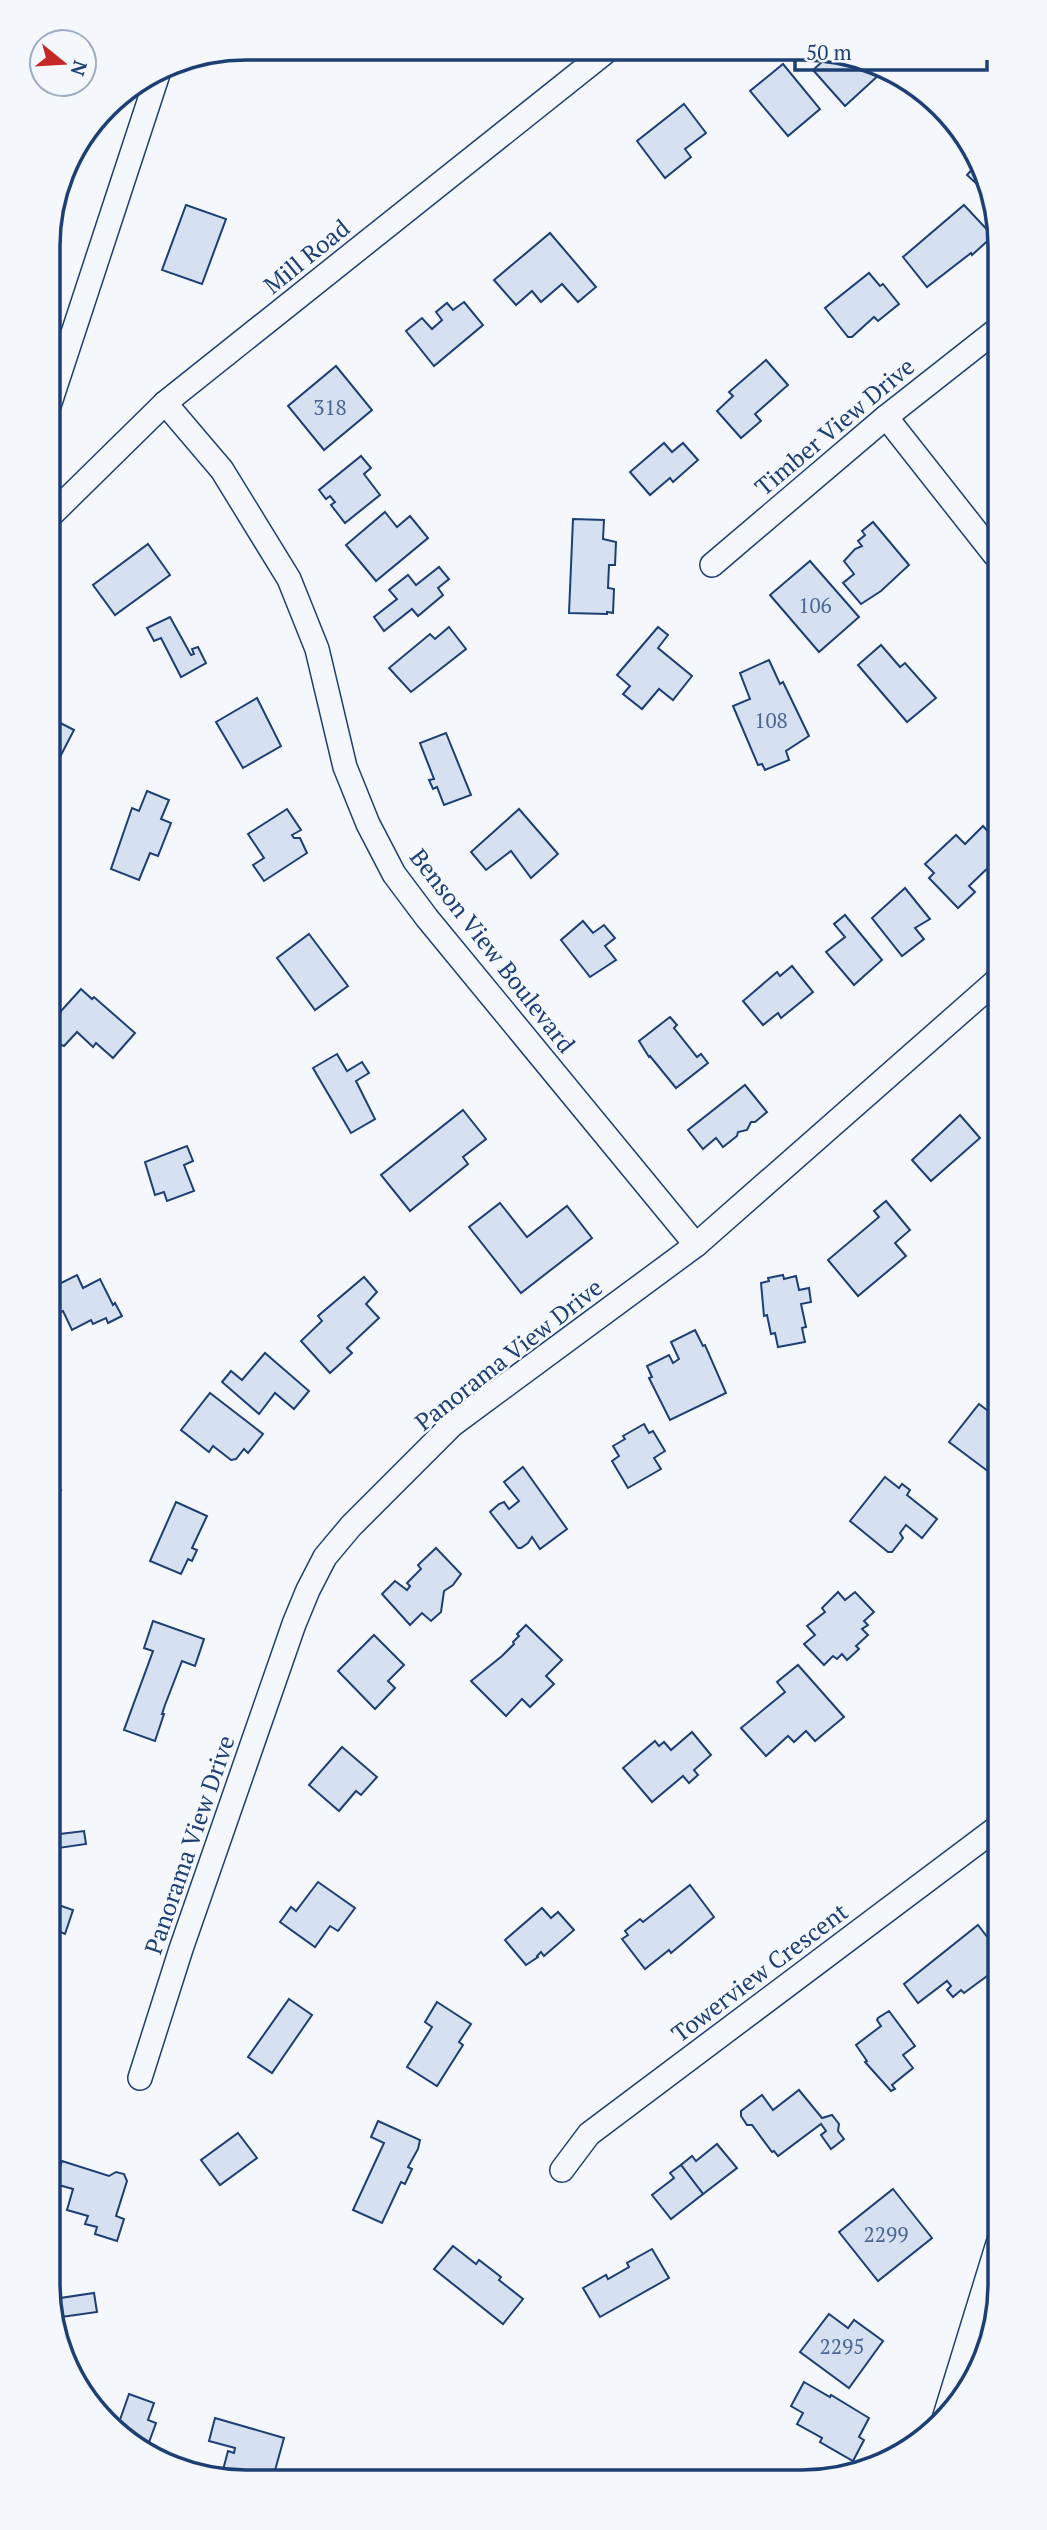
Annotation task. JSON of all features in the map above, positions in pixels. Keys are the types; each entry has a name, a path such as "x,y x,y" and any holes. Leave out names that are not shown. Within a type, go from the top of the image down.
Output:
{"street":[{"name":"Mill Road","path":"60,505 165,403 595,60"},
{"path":"60,372 155,83"},
{"name":"Timber View Drive","path":"712,565 886,417 988,336"},
{"name":"Benson View Boulevard","path":"165,403 222,470 289,579 317,649 345,767 368,824 394,874 427,918 696,1245"},
{"path":"886,417 988,546"},
{"name":"Panorama View Drive","path":"140,2078 185,1936 294,1624 325,1557 351,1526 452,1426 696,1245 988,988"},
{"name":"Towerview Crescent","path":"562,2170 589,2134 987,1835"},
{"path":"951,2394 987,2277"}],"building":[{"path":"823,61 862,69 878,76 845,106 813,70"},
{"path":"783,64 820,109 788,136 750,91"},
{"path":"684,104 706,133 685,149 691,157 665,178 637,141"},
{"path":"971,170 976,184 967,175"},
{"path":"186,205 226,219 202,284 162,270"},
{"path":"964,205 987,229 988,241 927,287 903,257"},
{"path":"550,233 596,287 578,302 562,284 541,302 532,291 516,305 494,280"},
{"path":"869,273 880,286 883,284 899,304 878,321 874,317 852,337 848,337 825,308"},
{"path":"464,302 483,325 434,366 406,331 422,318 432,329 442,320 436,312 447,303 453,310"},
{"path":"766,360 788,385 755,414 761,421 741,438 717,411 733,396 729,392"},
{"path":"336,366 372,410 324,450 288,406"},
{"path":"664,443 672,452 683,443 698,460 673,482 670,478 650,495 630,472"},
{"path":"361,456 371,468 364,474 380,495 345,523 331,505 335,502 330,496 326,499 319,490"},
{"path":"385,512 397,527 410,516 428,538 376,581 346,545"},
{"path":"573,519 604,520 603,539 616,542 615,565 609,565 608,588 614,589 613,613 569,613"},
{"path":"873,522 909,565 881,591 861,604 843,583 854,574 844,561 855,549 862,546 858,541 865,535 862,531"},
{"path":"148,544 170,575 115,615 93,585"},
{"path":"810,561 859,617 819,652 770,595"},
{"path":"439,567 449,579 438,588 443,595 418,616 412,609 384,631 374,617 397,599 389,590 408,575 416,585"},
{"path":"170,617 191,655 194,654 192,649 198,647 206,663 181,677 161,638 154,641 147,628"},
{"path":"449,627 466,649 411,692 389,668 430,634 435,639"},
{"path":"658,627 668,635 658,648 692,676 673,700 659,689 642,709 623,694 630,686 617,675"},
{"path":"881,645 900,667 905,663 936,698 907,722 858,665"},
{"path":"769,660 780,684 783,682 809,736 786,751 789,760 765,770 762,764 758,765 733,706 750,699 740,673"},
{"path":"257,698 281,746 243,768 216,722"},
{"path":"60,723 74,730 60,754"},
{"path":"446,733 471,795 444,805 437,787 433,789 429,780 434,779 420,743"},
{"path":"147,791 169,800 161,819 171,823 158,856 150,853 139,880 111,869 132,808 139,811"},
{"path":"287,809 301,830 292,835 294,838 300,838 307,853 264,881 253,865 264,858 248,834"},
{"path":"519,809 558,854 531,878 511,851 486,870 471,852"},
{"path":"983,826 988,831 988,868 969,886 975,892 958,908 929,878 934,873 925,864 956,835 965,844"},
{"path":"905,888 930,919 915,928 924,939 902,956 872,918"},
{"path":"845,915 882,960 854,985 826,952 845,937 834,924"},
{"path":"583,921 593,933 604,925 615,938 605,946 616,960 590,977 561,940"},
{"path":"309,934 348,986 315,1010 277,958"},
{"path":"792,966 813,992 781,1018 778,1013 763,1025 743,1001 777,972 780,976"},
{"path":"81,989 135,1033 113,1058 96,1043 93,1047 77,1032 64,1046 60,1044 61,1011"},
{"path":"670,1017 677,1025 674,1028 697,1057 701,1054 708,1063 676,1088 639,1041"},
{"path":"337,1054 347,1071 362,1062 369,1073 356,1081 375,1119 351,1133 313,1068"},
{"path":"745,1085 767,1112 755,1122 751,1122 747,1130 738,1132 737,1136 723,1147 716,1138 703,1149 688,1130"},
{"path":"463,1110 486,1139 463,1157 468,1164 410,1211 381,1175"},
{"path":"960,1115 980,1138 931,1181 912,1160"},
{"path":"187,1146 193,1161 184,1165 194,1191 167,1201 164,1192 155,1195 145,1162"},
{"path":"886,1201 910,1230 895,1243 906,1256 858,1296 828,1260 879,1217 874,1211"},
{"path":"500,1203 527,1237 567,1206 592,1238 521,1293 469,1227"},
{"path":"77,1275 83,1288 100,1279 113,1305 115,1303 122,1316 108,1323 106,1318 93,1324 91,1320 72,1330 63,1311 60,1312 60,1284"},
{"path":"783,1275 784,1279 796,1276 799,1290 809,1288 811,1302 801,1304 806,1327 802,1328 805,1342 778,1347 775,1333 771,1334 767,1315 764,1316 761,1283 769,1281 768,1278"},
{"path":"364,1277 377,1292 366,1304 379,1318 347,1348 352,1353 330,1373 301,1341 322,1321 318,1316"},
{"path":"695,1330 703,1346 705,1345 726,1393 670,1420 649,1378 652,1377 647,1366 669,1355 673,1363 679,1359 671,1342"},
{"path":"265,1353 309,1391 294,1409 275,1393 259,1414 222,1382 231,1371 242,1380"},
{"path":"210,1393 263,1434 248,1453 244,1449 236,1459 231,1460 213,1446 209,1452 181,1430"},
{"path":"979,1404 987,1410 987,1471 949,1442"},
{"path":"644,1424 649,1433 653,1431 665,1451 654,1458 661,1469 628,1488 612,1461 619,1456 613,1446 625,1439 623,1436"},
{"path":"523,1467 567,1529 540,1549 532,1537 528,1543 518,1548 490,1512 504,1502 509,1509 519,1501 504,1482"},
{"path":"885,1477 899,1488 902,1484 910,1490 907,1495 937,1519 922,1538 906,1525 900,1533 903,1538 892,1552 888,1552 850,1521"},
{"path":"176,1502 207,1516 192,1548 197,1550 192,1561 188,1559 181,1574 150,1561"},
{"path":"436,1548 461,1574 453,1585 444,1591 441,1612 431,1621 422,1613 410,1625 382,1594 395,1581 407,1590 410,1586 407,1583 421,1569 418,1565"},
{"path":"838,1592 845,1600 855,1592 874,1612 864,1621 868,1625 862,1629 868,1635 856,1646 859,1649 847,1660 842,1654 837,1659 833,1656 824,1665 804,1644 815,1635 807,1626 825,1612 822,1608"},
{"path":"153,1621 204,1639 195,1666 182,1661 155,1741 124,1730 153,1651 144,1648"},
{"path":"526,1625 562,1660 546,1676 554,1684 530,1707 522,1699 506,1716 471,1681 514,1644 519,1636 517,1634"},
{"path":"374,1635 404,1665 388,1681 395,1688 375,1709 338,1671"},
{"path":"798,1665 844,1717 815,1741 806,1731 794,1742 788,1736 766,1756 741,1728 785,1692 777,1682"},
{"path":"692,1732 711,1755 694,1770 698,1775 689,1783 683,1776 652,1802 623,1768 655,1741 659,1746 664,1742 671,1750"},
{"path":"342,1747 377,1777 361,1795 356,1791 339,1811 309,1785"},
{"path":"84,1831 86,1844 60,1848 60,1834"},
{"path":"318,1882 355,1908 338,1931 330,1926 315,1947 280,1922 291,1907 296,1911"},
{"path":"690,1885 714,1917 671,1953 669,1950 645,1969 622,1939 628,1935 625,1931 640,1919 643,1922"},
{"path":"60,1905 73,1910 65,1934 60,1932"},
{"path":"542,1908 551,1918 558,1912 574,1930 544,1956 541,1952 526,1965 505,1940"},
{"path":"978,1925 987,1937 987,1976 964,1993 961,1990 953,1997 947,1990 951,1986 947,1981 918,2003 904,1984"},
{"path":"289,1999 312,2015 272,2073 248,2057"},
{"path":"437,2002 471,2024 459,2042 463,2045 437,2086 407,2067 432,2027 425,2022"},
{"path":"889,2011 915,2046 903,2055 913,2068 892,2085 895,2089 891,2091 865,2062 867,2061 856,2045 881,2026 878,2018"},
{"path":"799,2090 822,2118 832,2115 839,2124 838,2131 844,2139 831,2149 821,2135 826,2131 821,2124 778,2156 752,2125 747,2125 741,2111 762,2095 773,2110"},
{"path":"378,2121 420,2140 408,2167 412,2169 405,2184 401,2182 382,2223 353,2210 384,2143 371,2137"},
{"path":"238,2133 257,2158 220,2185 201,2160"},
{"path":"717,2144 737,2168 703,2194 681,2165 692,2156 696,2161"},
{"path":"62,2161 109,2176 116,2172 124,2174 127,2181 116,2216 124,2219 117,2241 95,2234 97,2227 85,2224 88,2216 67,2210 73,2189 60,2185"},
{"path":"681,2165 703,2194 671,2219 652,2195 674,2178 670,2173"},
{"path":"893,2189 932,2238 878,2281 839,2232"},
{"path":"453,2246 476,2264 479,2260 523,2299 503,2324 434,2269"},
{"path":"652,2249 669,2278 600,2317 583,2288 606,2275 608,2279 629,2267 627,2263"},
{"path":"94,2293 97,2312 63,2317 61,2298"},
{"path":"829,2314 848,2328 854,2320 883,2341 849,2388 800,2352"},
{"path":"804,2382 869,2418 859,2437 864,2440 853,2461 820,2442 822,2438 797,2424 803,2413 791,2406"},
{"path":"129,2394 154,2403 148,2420 156,2423 149,2443 120,2421"},
{"path":"215,2418 284,2438 275,2470 223,2469 228,2451 234,2453 235,2448 209,2441"}]}
